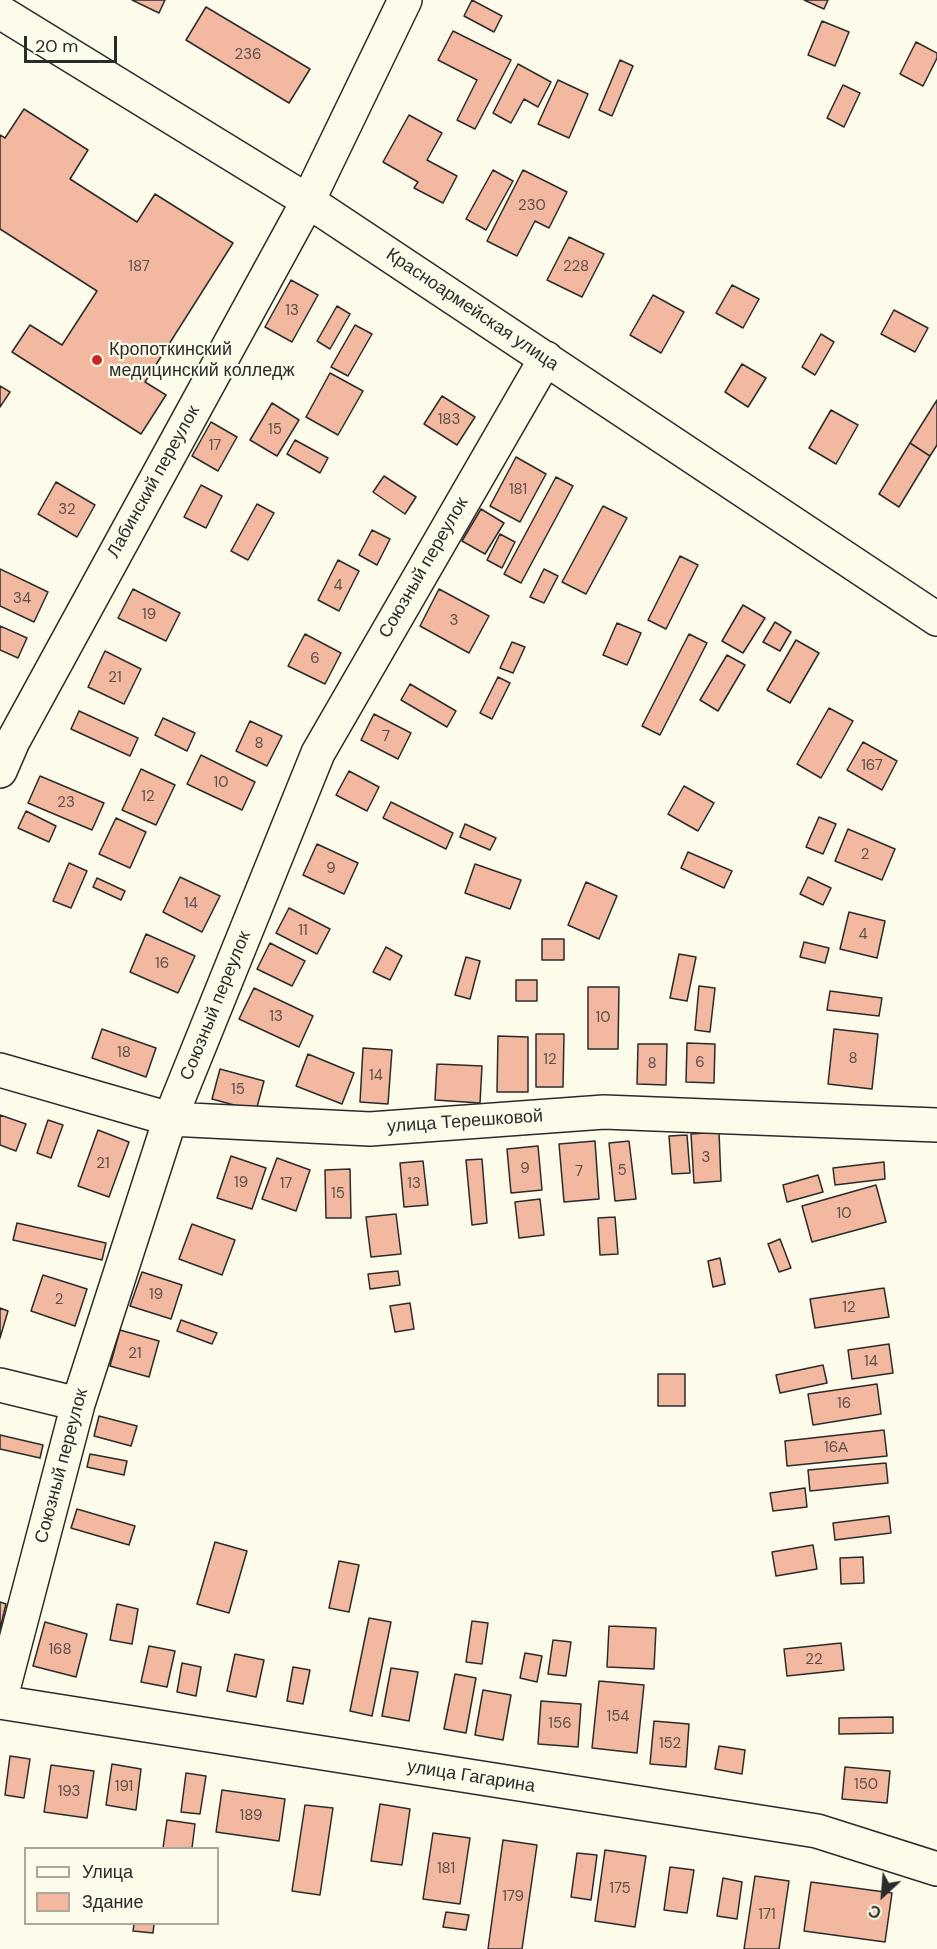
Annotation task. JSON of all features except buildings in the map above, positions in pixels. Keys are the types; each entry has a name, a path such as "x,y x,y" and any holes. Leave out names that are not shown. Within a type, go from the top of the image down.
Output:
{"street":[{"name":"Лабинский переулок","path":"0,771 25,720 308,201 405,0"},
{"name":"Красноармейская улица","path":"0,12 308,201 937,619"},
{"name":"Союзный переулок","path":"0,1701 78,1404 170,1119 318,753 546,358"},
{"name":"улица Терешковой","path":"0,1070 170,1119 370,1129 604,1112 937,1125"},
{"path":"0,1385 78,1404"},
{"name":"улица Гагарина","path":"0,1701 817,1831 937,1869"}],"place":[{"name":"Кропоткинский медицинский колледж","path":"97,360"}]}
